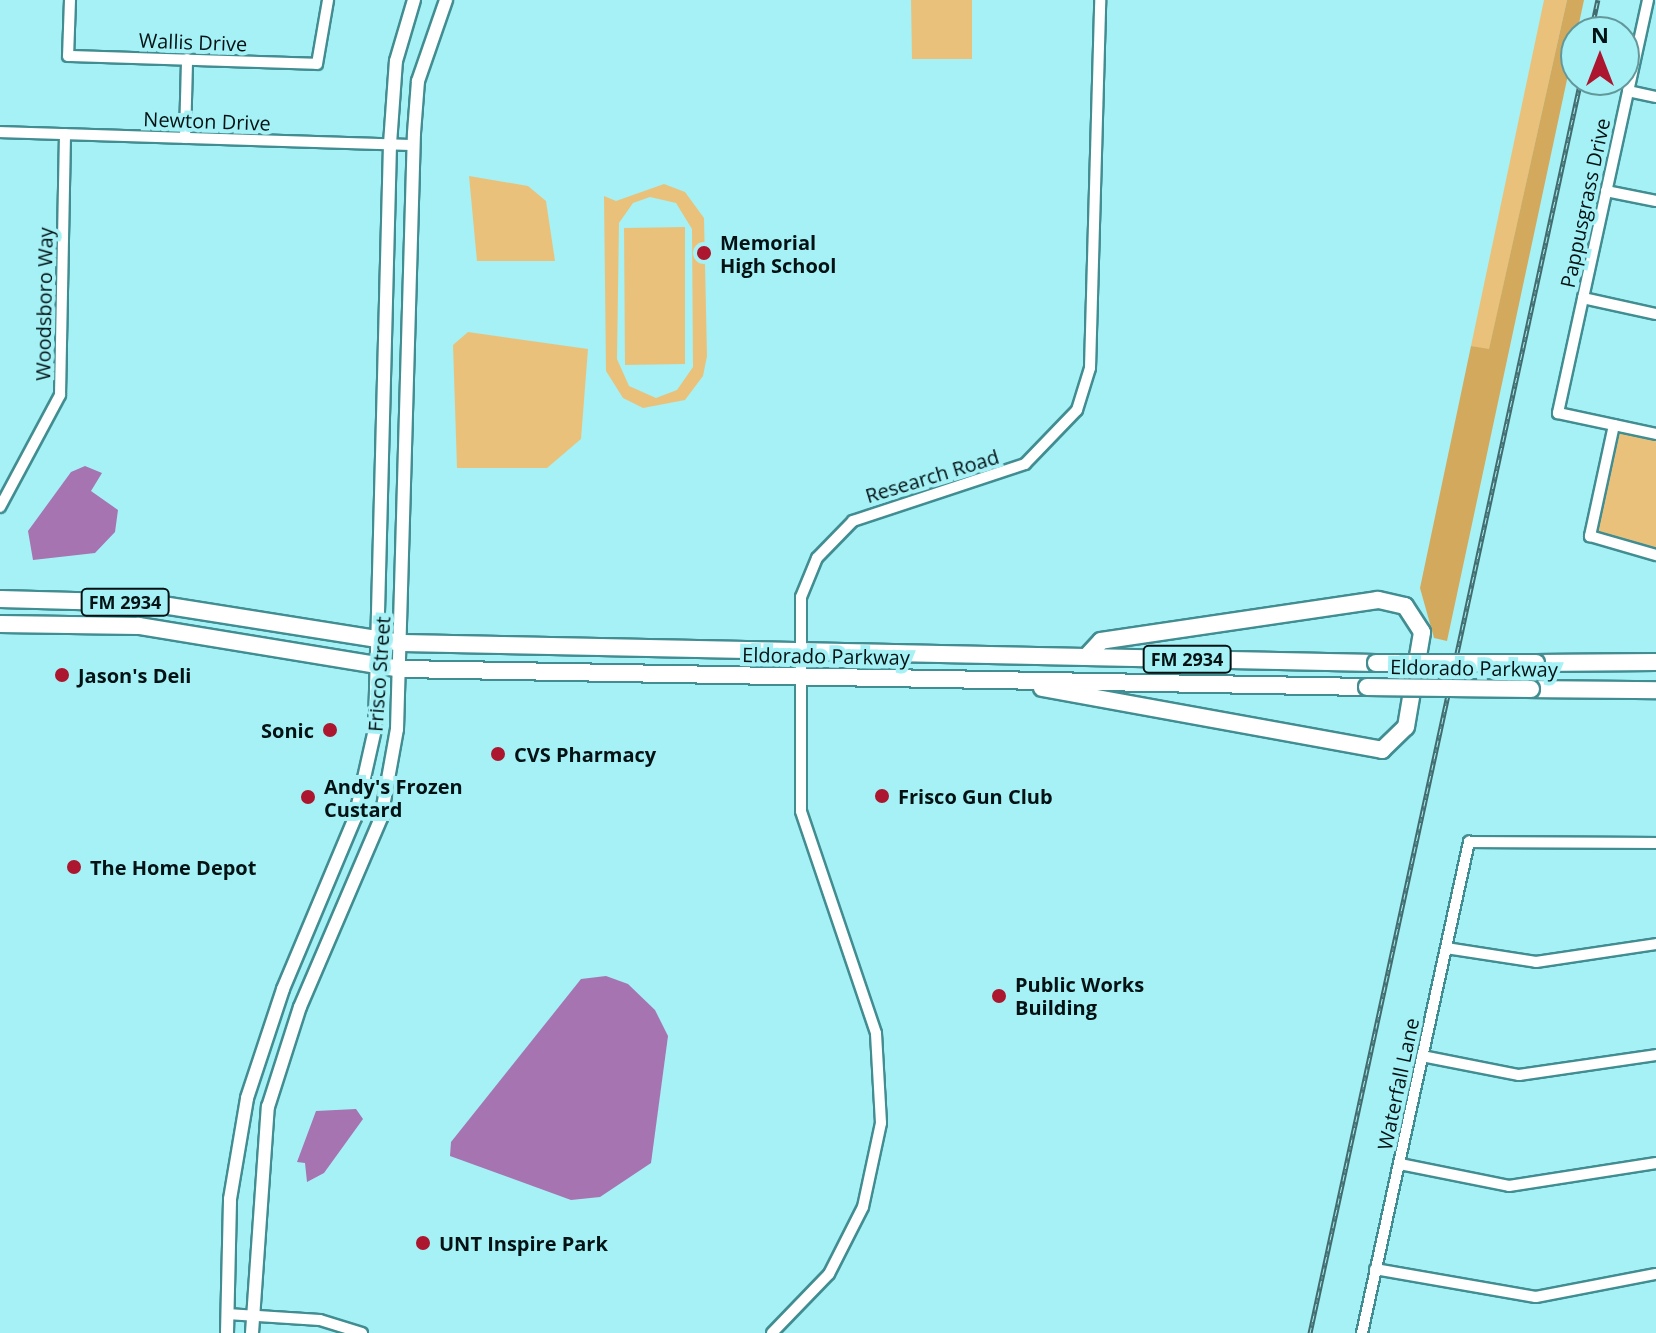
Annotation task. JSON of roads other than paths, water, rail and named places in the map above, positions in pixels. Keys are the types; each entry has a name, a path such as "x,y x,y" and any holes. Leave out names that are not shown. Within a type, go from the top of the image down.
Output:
{"main road":[{"name":"Eldorado Parkway","path":"0,599 201,609 375,642 1376,663 1656,662"},
{"path":"998,679 1382,750 1406,727 1422,632 1405,606 1378,600 1101,641 1086,657"},
{"path":"195,633 201,609"},
{"name":"Eldorado Parkway","path":"0,624 195,633 374,668 1656,690"},
{"path":"604,672 605,648"}],"street":[{"name":"Wallis Drive","path":"70,0 68,56 317,64 328,0"},
{"name":"Frisco Street","path":"227,1333 230,1199 247,1098 283,989 355,818 375,729 374,668 390,144 396,61 414,0"},
{"name":"Frisco Street","path":"252,1333 268,1107 300,1007 381,818 402,669 408,352 418,81 446,0"},
{"name":"Research Road","path":"772,1333 829,1274 863,1207 881,1123 876,1033 801,811 797,652 805,583 843,528 881,507 1025,464 1077,410 1090,368 1100,0"},
{"name":"Pappusgrass Drive","path":"1640,36 1648,0"},
{"path":"185,138 187,59"},
{"name":"Pappusgrass Drive","path":"1614,425 1558,413 1627,96"},
{"name":"Newton Drive","path":"0,132 414,145"},
{"name":"Woodsboro Way","path":"0,507 60,395 65,134"},
{"path":"1606,191 1656,201"},
{"path":"1583,298 1656,314"},
{"path":"385,352 408,352"},
{"path":"1656,434 1614,425 1590,536 1656,555"},
{"name":"Waterfall Lane","path":"1362,1333 1469,842 1656,843"},
{"path":"1446,948 1536,962 1656,944"},
{"path":"1422,1056 1519,1075 1656,1055"},
{"path":"247,1098 268,1107"},
{"path":"1400,1164 1525,1186 1656,1163"},
{"path":"1375,1269 1536,1297 1656,1274"},
{"path":"227,1314 329,1322 362,1333"}],"railway":[{"path":"1594,16 1598,0"},
{"path":"1310,1333 1578,96"}],"place":[{"name":"Memorial High School","path":"704,253"},
{"name":"Jason's Deli","path":"62,675"},
{"name":"Sonic","path":"330,730"},
{"name":"CVS Pharmacy","path":"498,754"},
{"name":"Frisco Gun Club","path":"882,796"},
{"name":"Andy's Frozen Custard","path":"308,797"},
{"name":"The Home Depot","path":"74,867"},
{"name":"Public Works Building","path":"999,996"},
{"name":"UNT Inspire Park","path":"423,1243"}]}
